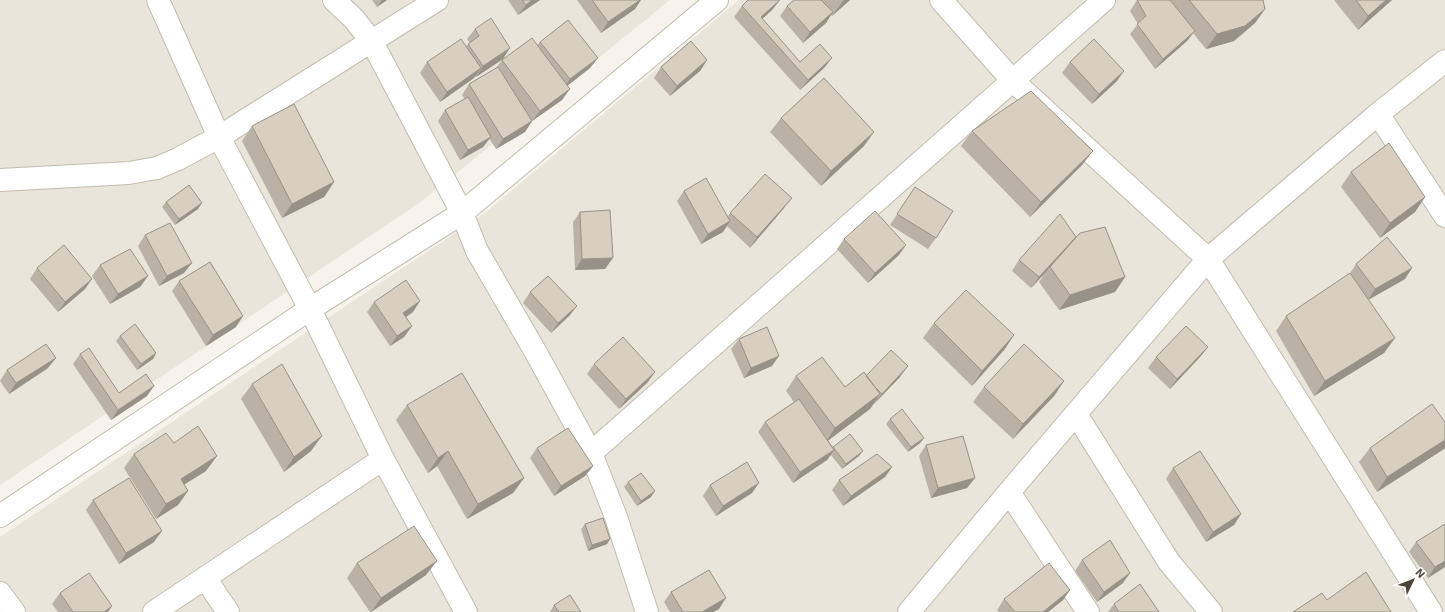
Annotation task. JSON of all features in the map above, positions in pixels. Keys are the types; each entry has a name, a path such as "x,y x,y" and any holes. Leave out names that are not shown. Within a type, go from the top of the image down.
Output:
{"street":[{"path":"158,0 219,137 310,310 383,459 466,612"},
{"path":"334,0 354,19 372,42 462,213 477,251 535,351 591,453 616,517 647,612"},
{"path":"0,180 129,173 157,168 178,159 219,137 437,0"},
{"path":"0,516 310,310 462,213 545,142 717,0"},
{"path":"941,0 1012,80 1208,259 1430,612"},
{"path":"591,453 1104,0"},
{"path":"909,612 1008,492 1208,259 1378,114 1445,61"},
{"path":"1378,114 1445,216"},
{"path":"1076,414 1169,562 1211,612"},
{"path":"154,612 383,459"},
{"path":"1008,492 1088,612"},
{"path":"205,578 228,612"},
{"path":"0,593 14,612"}],"shaded area":[{"path":"0,0 670,0 422,201 0,485"},
{"path":"739,0 1445,0 1445,612 0,612 0,537 485,213"}],"building":[{"path":"522,0 532,0 526,5"},
{"path":"592,0 640,0 608,22"},
{"path":"748,0 780,0 761,17 800,62 820,44 832,58 808,80 742,6"},
{"path":"794,0 821,0 833,12 810,32 787,6"},
{"path":"1137,0 1170,0 1195,31 1163,59 1137,24 1146,16"},
{"path":"1189,0 1263,0 1265,9 1245,26 1217,34"},
{"path":"1356,0 1386,0 1368,16"},
{"path":"491,18 510,48 483,66 468,44 479,36 475,29"},
{"path":"568,20 598,58 570,79 540,42"},
{"path":"532,38 570,89 540,111 502,60"},
{"path":"461,39 481,68 447,92 427,62"},
{"path":"1094,39 1124,71 1099,94 1070,62"},
{"path":"691,41 707,60 677,86 661,67"},
{"path":"498,67 532,121 503,139 469,84"},
{"path":"824,78 874,132 831,171 781,118"},
{"path":"1031,91 1093,151 1041,202 972,131"},
{"path":"468,97 491,137 468,150 445,110"},
{"path":"294,104 334,182 292,204 252,126"},
{"path":"1389,143 1425,197 1390,223 1351,172"},
{"path":"765,174 792,198 757,237 730,213"},
{"path":"706,178 730,221 708,234 684,191"},
{"path":"189,185 202,203 179,219 166,202"},
{"path":"915,187 953,211 936,238 897,214"},
{"path":"610,210 613,258 582,259 580,212"},
{"path":"875,211 906,245 875,273 844,239"},
{"path":"1060,214 1076,237 1039,277 1019,260"},
{"path":"170,223 192,263 167,276 145,235"},
{"path":"1105,227 1125,277 1070,295 1050,267 1080,233"},
{"path":"1387,237 1412,268 1375,289 1356,264"},
{"path":"64,245 92,279 65,302 37,268"},
{"path":"130,249 148,276 118,294 100,265"},
{"path":"210,262 243,316 213,335 179,281"},
{"path":"1350,273 1395,338 1325,381 1286,316"},
{"path":"548,276 577,306 558,323 530,292"},
{"path":"406,280 420,301 403,313 412,326 397,336 374,302"},
{"path":"966,290 1014,335 982,371 934,323"},
{"path":"135,324 156,353 141,364 120,336"},
{"path":"1186,326 1208,347 1177,379 1156,357"},
{"path":"767,327 779,356 751,368 739,339"},
{"path":"623,337 655,372 626,399 594,364"},
{"path":"46,344 56,358 16,383 7,370"},
{"path":"1024,344 1064,381 1023,424 984,387"},
{"path":"89,348 119,393 146,374 154,386 118,410 80,354"},
{"path":"891,350 908,366 882,394 866,376"},
{"path":"822,357 845,387 864,372 880,394 835,428 796,376"},
{"path":"282,364 322,436 294,457 252,384"},
{"path":"462,373 524,478 478,504 448,451 438,458 407,405"},
{"path":"799,399 834,450 800,472 765,422"},
{"path":"1432,404 1445,422 1445,440 1387,477 1370,448"},
{"path":"902,409 924,438 911,447 890,419"},
{"path":"198,426 217,456 181,479 188,491 166,504 134,454 166,433 174,443"},
{"path":"568,428 593,466 561,486 537,448"},
{"path":"850,434 863,451 846,464 833,447"},
{"path":"963,436 975,478 938,488 926,445"},
{"path":"1200,451 1241,514 1213,532 1173,468"},
{"path":"877,454 892,467 851,496 839,480"},
{"path":"747,462 759,483 723,506 710,485"},
{"path":"641,473 655,491 641,501 628,482"},
{"path":"129,478 162,531 126,553 93,500"},
{"path":"603,518 610,539 592,545 585,524"},
{"path":"1445,524 1445,561 1435,567 1416,542"},
{"path":"414,526 437,561 381,598 357,563"},
{"path":"1110,540 1130,573 1104,592 1082,560"},
{"path":"1049,563 1070,590 1043,612 1015,612 1004,599"},
{"path":"709,570 726,598 702,612 683,612 671,592"},
{"path":"1366,572 1391,612 1293,612 1322,593 1327,600"},
{"path":"89,573 112,606 104,612 73,612 60,593"},
{"path":"1140,584 1159,612 1119,612 1114,604"},
{"path":"570,595 581,612 559,612 554,605"}]}
